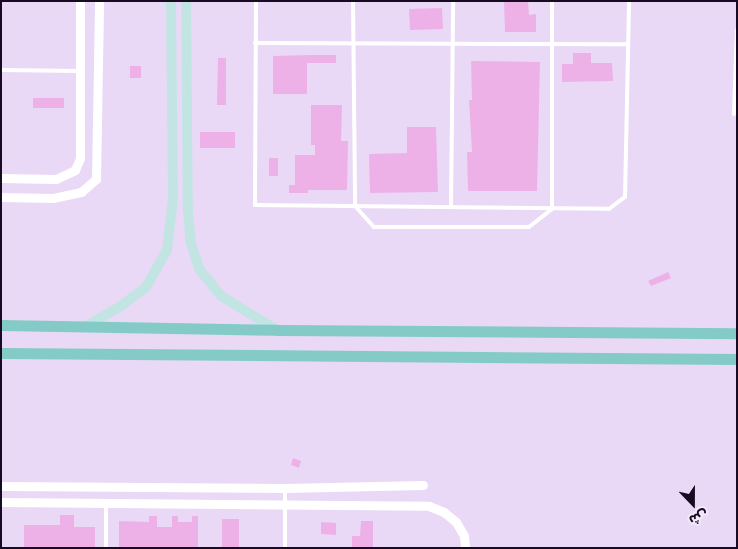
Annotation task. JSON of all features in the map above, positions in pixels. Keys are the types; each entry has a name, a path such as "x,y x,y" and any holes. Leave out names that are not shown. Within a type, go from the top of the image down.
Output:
{"main road":[{"path":"86,326 121,306 146,287 167,250 173,198 171,1"},
{"path":"186,1 188,211 191,243 200,270 221,296 277,330"},
{"path":"171,26 186,26"},
{"path":"1,326 737,333"},
{"path":"1,353 737,359"}],"street":[{"path":"1,178 56,180 75,170 80,158 80,1"},
{"path":"1,197 53,198 81,192 96,179 99,1"},
{"path":"1,486 285,488 423,485"},
{"path":"1,502 429,506 444,512 456,522 464,536 465,548"}],"lane":[{"path":"256,1 255,205 552,209 609,209 625,197 629,1"},
{"path":"353,1 355,206 374,227 529,227 552,209"},
{"path":"451,207 453,1"},
{"path":"552,1 552,209"},
{"path":"734,114 737,30"},
{"path":"256,43 628,44"},
{"path":"1,70 80,71"},
{"path":"285,488 285,548"},
{"path":"106,503 106,548"}],"building":[{"path":"504,1 528,1 529,15 536,14 536,32 505,32"},
{"path":"442,8 443,29 410,30 409,9"},
{"path":"573,53 591,53 591,63 612,63 613,81 562,82 562,64 573,64"},
{"path":"336,55 336,63 307,63 307,94 273,94 273,56"},
{"path":"218,58 226,58 226,105 217,105"},
{"path":"471,61 540,62 537,191 468,191 467,152 472,152 469,100 472,100"},
{"path":"130,66 141,66 141,78 130,78"},
{"path":"33,98 64,98 64,108 33,108"},
{"path":"311,105 342,105 341,141 348,141 347,190 308,190 308,193 289,193 289,185 295,185 295,155 315,155 315,145 311,145"},
{"path":"407,127 436,127 438,192 370,193 369,154 407,153"},
{"path":"200,132 235,132 235,148 200,148"},
{"path":"269,158 278,158 278,176 269,176"},
{"path":"668,272 671,278 651,286 648,281"},
{"path":"293,458 301,461 299,468 291,465"},
{"path":"60,515 74,515 74,527 95,527 95,548 24,548 24,525 60,525"},
{"path":"149,516 157,516 157,527 172,527 172,516 178,516 178,522 192,522 192,516 198,516 198,548 119,548 119,521 149,522"},
{"path":"222,519 239,519 239,548 222,548"},
{"path":"361,521 373,521 373,548 352,547 352,536 360,536"},
{"path":"321,522 336,523 336,535 321,534"}]}
